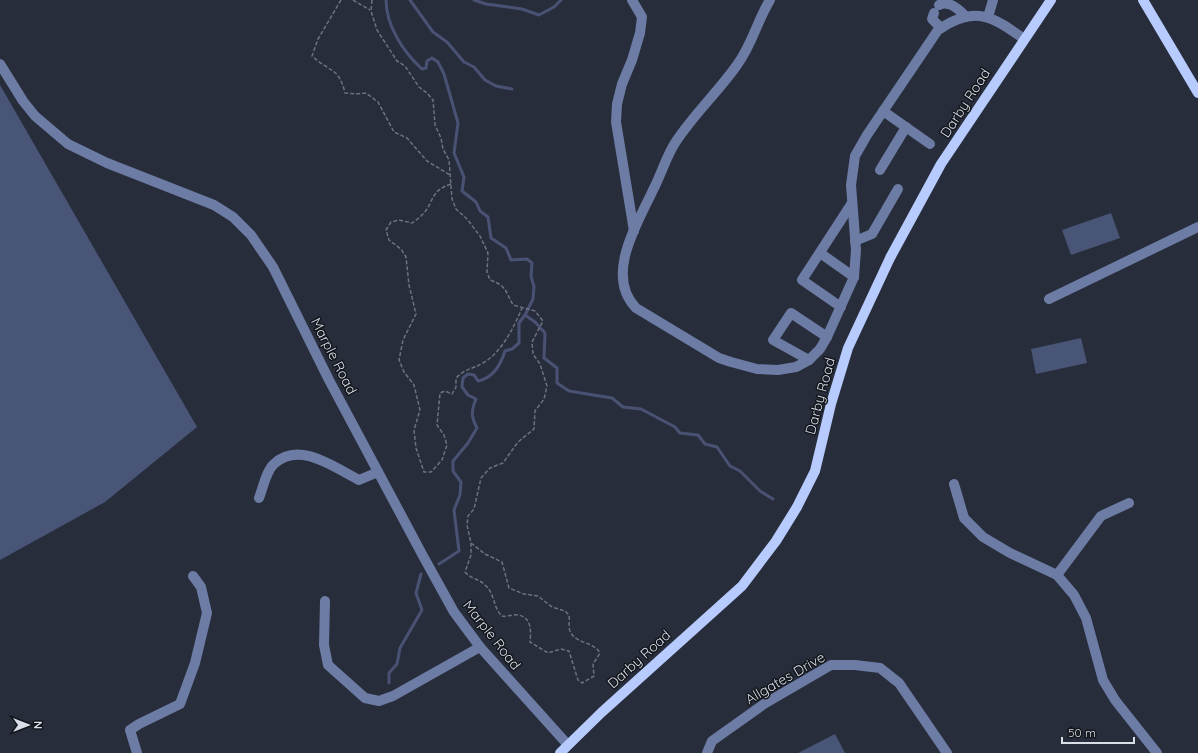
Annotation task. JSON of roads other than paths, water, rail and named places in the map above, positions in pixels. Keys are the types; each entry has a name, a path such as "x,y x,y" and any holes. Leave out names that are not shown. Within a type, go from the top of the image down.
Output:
{"main road":[{"name":"Darby Road","path":"560,753 602,712 742,586 776,541 798,507 815,471 831,404 848,348 890,258 941,164 1051,0"},
{"path":"1143,0 1198,93"}],"street":[{"path":"632,0 642,17 640,33 622,84 617,104 616,122 634,231"},
{"path":"770,0 763,10 749,47 738,65 689,124 674,145 626,247 622,271 631,302 636,308 719,358 757,369 778,370 796,367 809,360 820,349 827,337 854,277 855,241 851,185 855,156 860,144 934,35 941,28 956,19 966,16 988,16 1024,39"},
{"path":"988,16 993,0"},
{"path":"941,28 932,19 936,9 942,2 948,1 956,6 966,16"},
{"name":"Marple Road","path":"0,64 23,101 35,116 68,144 107,163 214,205 241,224 262,249 273,267 378,472 454,612 480,647 568,744"},
{"path":"883,111 930,144"},
{"path":"880,170 906,127"},
{"path":"855,241 872,234 898,189"},
{"path":"841,307 802,280 852,203"},
{"path":"1050,299 1198,227"},
{"path":"820,253 854,277"},
{"path":"809,360 773,340 791,313 827,337"},
{"path":"259,498 273,464 289,454 304,454 359,480 378,472"},
{"path":"954,484 964,518 983,537 1057,575 1074,595 1086,618 1103,680 1115,700 1157,753"},
{"path":"1057,575 1101,516 1129,503"},
{"path":"136,753 130,730 180,704 195,663 207,613 201,587 193,576"},
{"path":"326,601 324,644 328,665 365,698 379,700 393,696 480,647"},
{"name":"Allgates Drive","path":"707,753 712,741 771,700 832,665 855,665 880,668 899,683 947,753"}],"waterway":[{"path":"386,0 392,28 408,55 422,69 426,68 427,61 432,58 438,62 444,74 458,123 454,153 464,177 462,191 476,202 480,211 488,217 491,238 506,248 511,260 527,259 532,263 531,276 534,287 533,299 525,315 535,322 545,333 544,358 557,368 557,383 569,391 612,398 623,407 641,409 675,427 680,433 698,435 705,444 717,447 730,466 740,471 760,491 773,499"},
{"path":"410,0 433,32 447,42 464,62 474,67 485,80 496,86 512,89"},
{"path":"474,0 486,4 522,9 539,15 554,7 561,0"},
{"path":"439,564 459,551 454,510 460,495 461,482 453,471 453,461 468,443 477,428 472,414 476,399 468,395 462,387 463,378 468,374 474,375 478,381 488,377 496,370 505,351 512,349 519,343 519,323 525,315"},
{"path":"389,683 389,673 397,664 400,648 422,610 416,593 421,574"}]}
